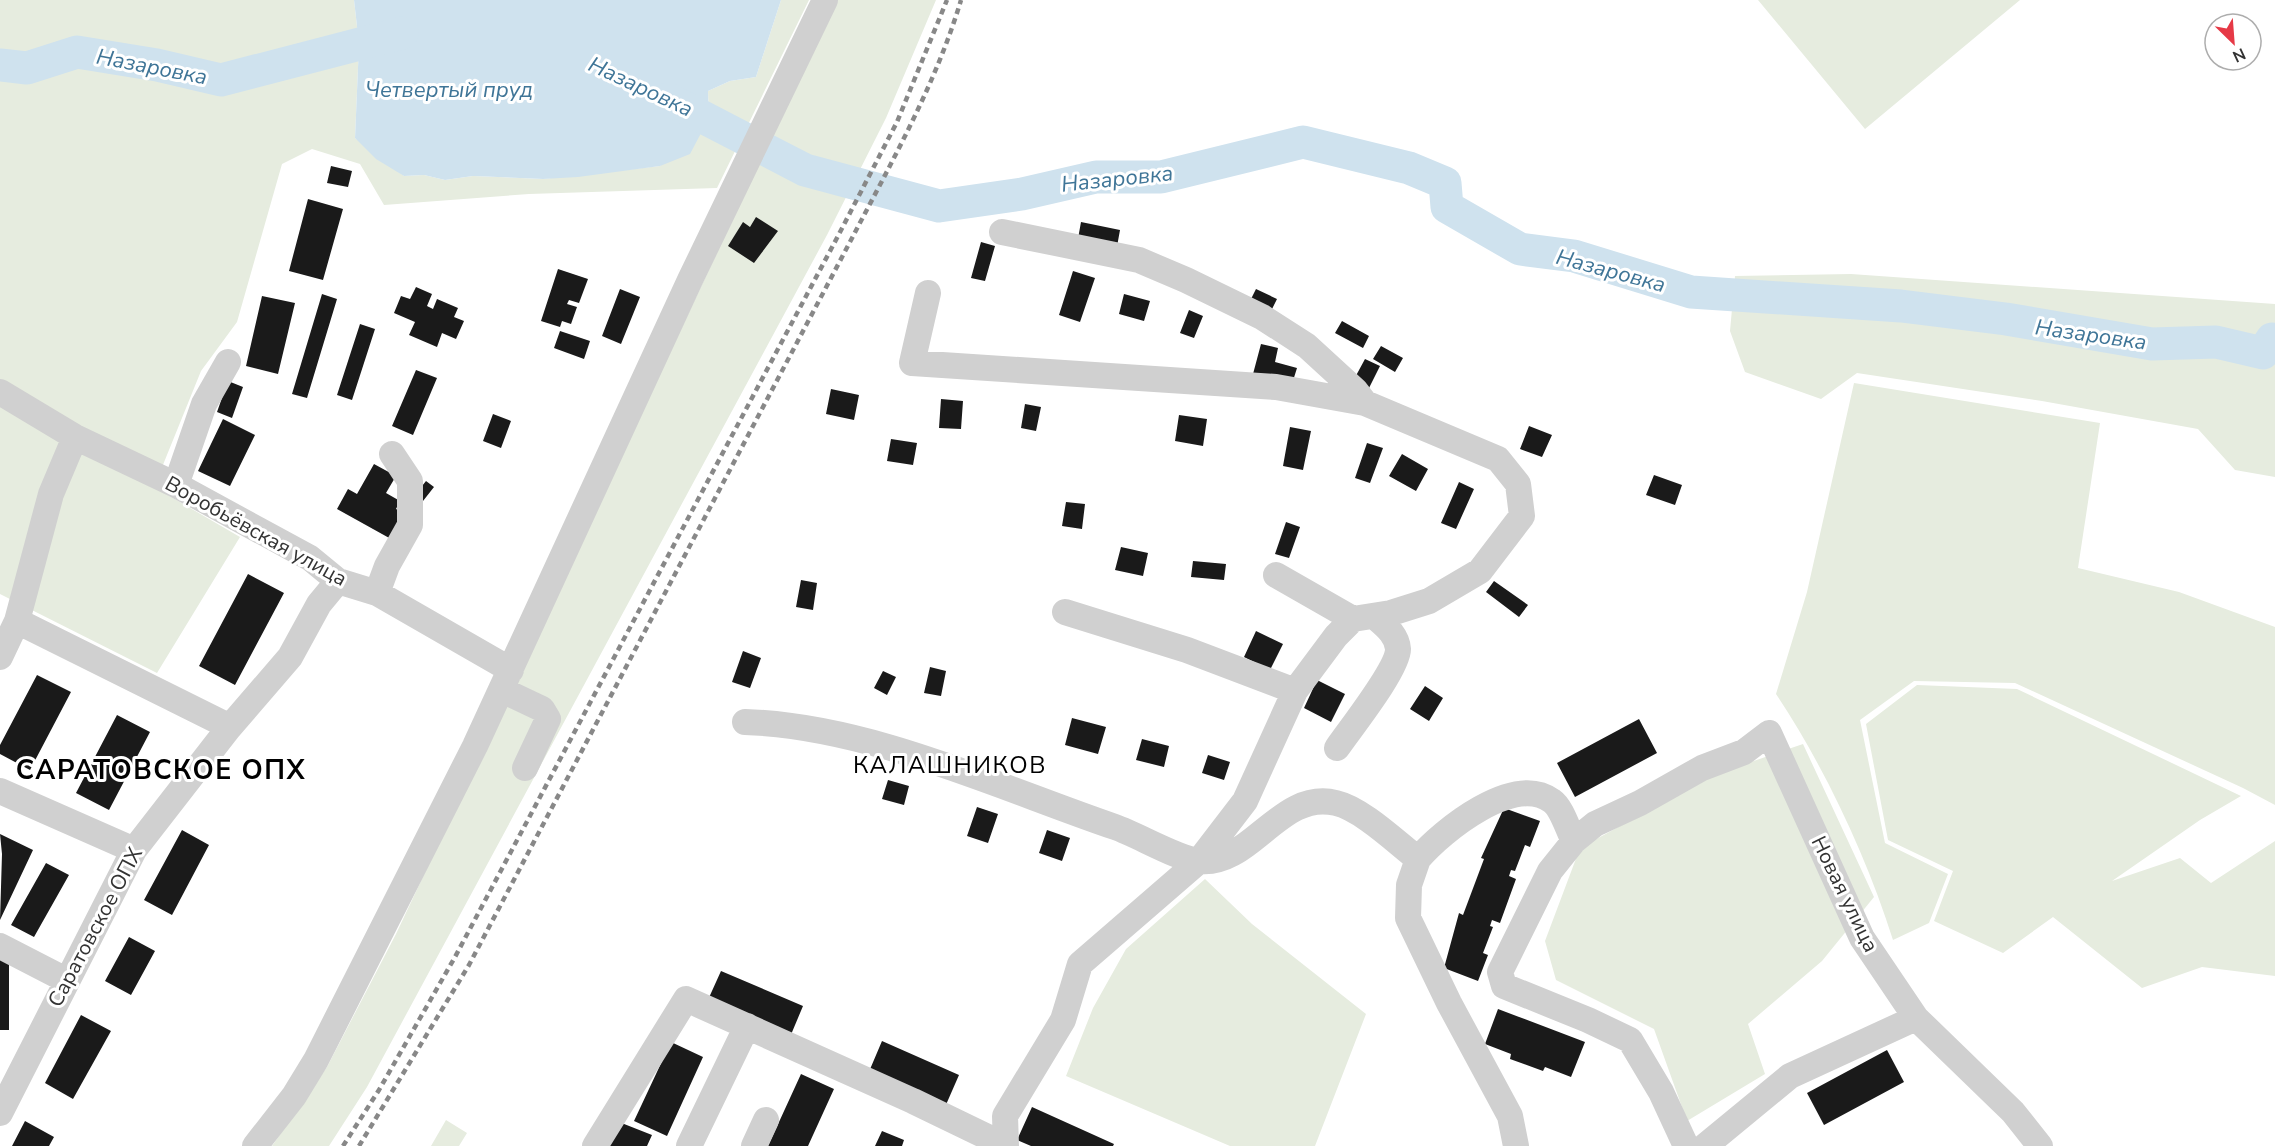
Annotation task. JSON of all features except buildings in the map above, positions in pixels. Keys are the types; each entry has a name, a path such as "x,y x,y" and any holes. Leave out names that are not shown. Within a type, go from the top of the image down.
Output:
{"street":[{"path":"255,1146 294,1096 316,1060 387,924 507,680 690,280 825,0"},
{"path":"1002,232 1139,260 1186,280 1262,317 1308,346 1355,390 1365,403"},
{"path":"595,1146 686,999 1006,1146 1005,1116 1063,1020 1080,964 1199,861 1245,801 1295,691 1336,636 1364,618 1429,601 1480,570 1522,516 1518,484 1498,459 1365,403 1276,387 912,363 928,293"},
{"path":"176,485 204,404 228,362"},
{"name":"Воробьёвская улица","path":"0,392 75,437 176,485 310,558 338,581 376,592 507,680 542,709 548,719 525,768"},
{"path":"0,657 17,621 51,494 75,437"},
{"path":"376,592 387,566 411,525 410,481 392,454"},
{"path":"1276,575 1393,634 1398,649 1393,667 1337,748"},
{"name":"Саратовское ОПХ","path":"0,1113 134,850 228,729 290,657 320,604 338,581"},
{"path":"1065,612 1187,650 1295,691"},
{"path":"17,621 220,722 228,729"},
{"path":"745,722 785,723 881,747 999,784 1056,807 1143,837 1199,861 1221,858 1237,850 1291,810 1315,801 1337,803 1361,816 1418,859"},
{"name":"Новая улица","path":"1574,841 1595,824 1640,803 1701,768 1744,752 1769,734 1862,938 1916,1018 2013,1112 2040,1146"},
{"path":"1516,1146 1510,1116 1449,1003 1408,918 1409,885 1418,859 1430,845 1476,812 1514,793 1536,793 1554,802 1574,841 1550,872 1500,972 1504,986 1588,1020 1630,1040 1661,1092 1686,1146"},
{"path":"1,794 134,850"},
{"path":"0,946 66,980"},
{"path":"1705,1146 1790,1076 1916,1018"},
{"path":"688,1146 747,1026"},
{"path":"754,1146 766,1120"}],"shaded area":[{"path":"0,0 354,0 359,44 355,138 404,176 424,175 445,180 473,176 543,179 660,166 709,118 708,91 730,81 756,77 781,0 809,0 717,188 529,194 384,205 360,164 312,149 282,164 237,322 201,371 154,487 240,537 157,673 0,594"},
{"path":"836,0 936,0 886,118 827,235 367,1087 329,1146 272,1146 327,1067 396,934"},
{"path":"1758,0 2020,0 1865,129"},
{"path":"1851,274 2275,304 2275,477 2235,470 2198,429 2042,401 1857,373 1821,399 1745,372 1730,331 1735,276"},
{"path":"1854,383 2100,423 2078,568 2179,592 2275,627 2275,805 2015,683 1914,681 1860,720 1885,843 1948,874 1929,923 1893,940 1843,813 1811,751 1776,694 1807,592"},
{"path":"1917,685 2017,689 2241,796 2200,820 2112,881 2180,858 2211,883 2275,841 2275,976 2202,967 2142,988 2053,917 2003,953 1934,921 1953,871 1888,840 1866,724"},
{"path":"1803,744 1874,897 1822,961 1748,1024 1765,1074 1687,1121 1654,1029 1556,980 1545,941 1580,848 1713,775"},
{"path":"1205,879 1252,924 1366,1014 1315,1146 1230,1146 1066,1076 1093,1008 1126,949"},
{"path":"446,1120 467,1133 459,1146 431,1146"}],"water":[{"name":"Четвертый пруд","path":"354,0 781,0 756,77 730,81 708,91 709,118 690,154 660,166 578,177 543,179 473,176 445,180 424,175 404,176 376,159 355,138 359,44"}],"waterway":[{"name":"Назаровка","path":"0,65 27,68 77,52 157,65 221,80 402,33"},
{"name":"Назаровка","path":"668,99 805,170 939,206 1022,194 1096,177 1161,177 1303,142 1409,168 1445,183 1447,207 1520,249 1574,256 1691,292 1901,306 2006,319 2152,344 2216,342 2263,353 2272,339 2275,340"}],"railway":[{"path":"343,1146 379,1090 455,957 838,236 897,122 947,0"},
{"path":"359,1146 469,965 851,240 926,93 961,0"}],"district":[{"name":"КАЛАШНИКОВ","path":"950,765"},
{"name":"САРАТОВСКОЕ ОПХ","path":"161,770"}]}
